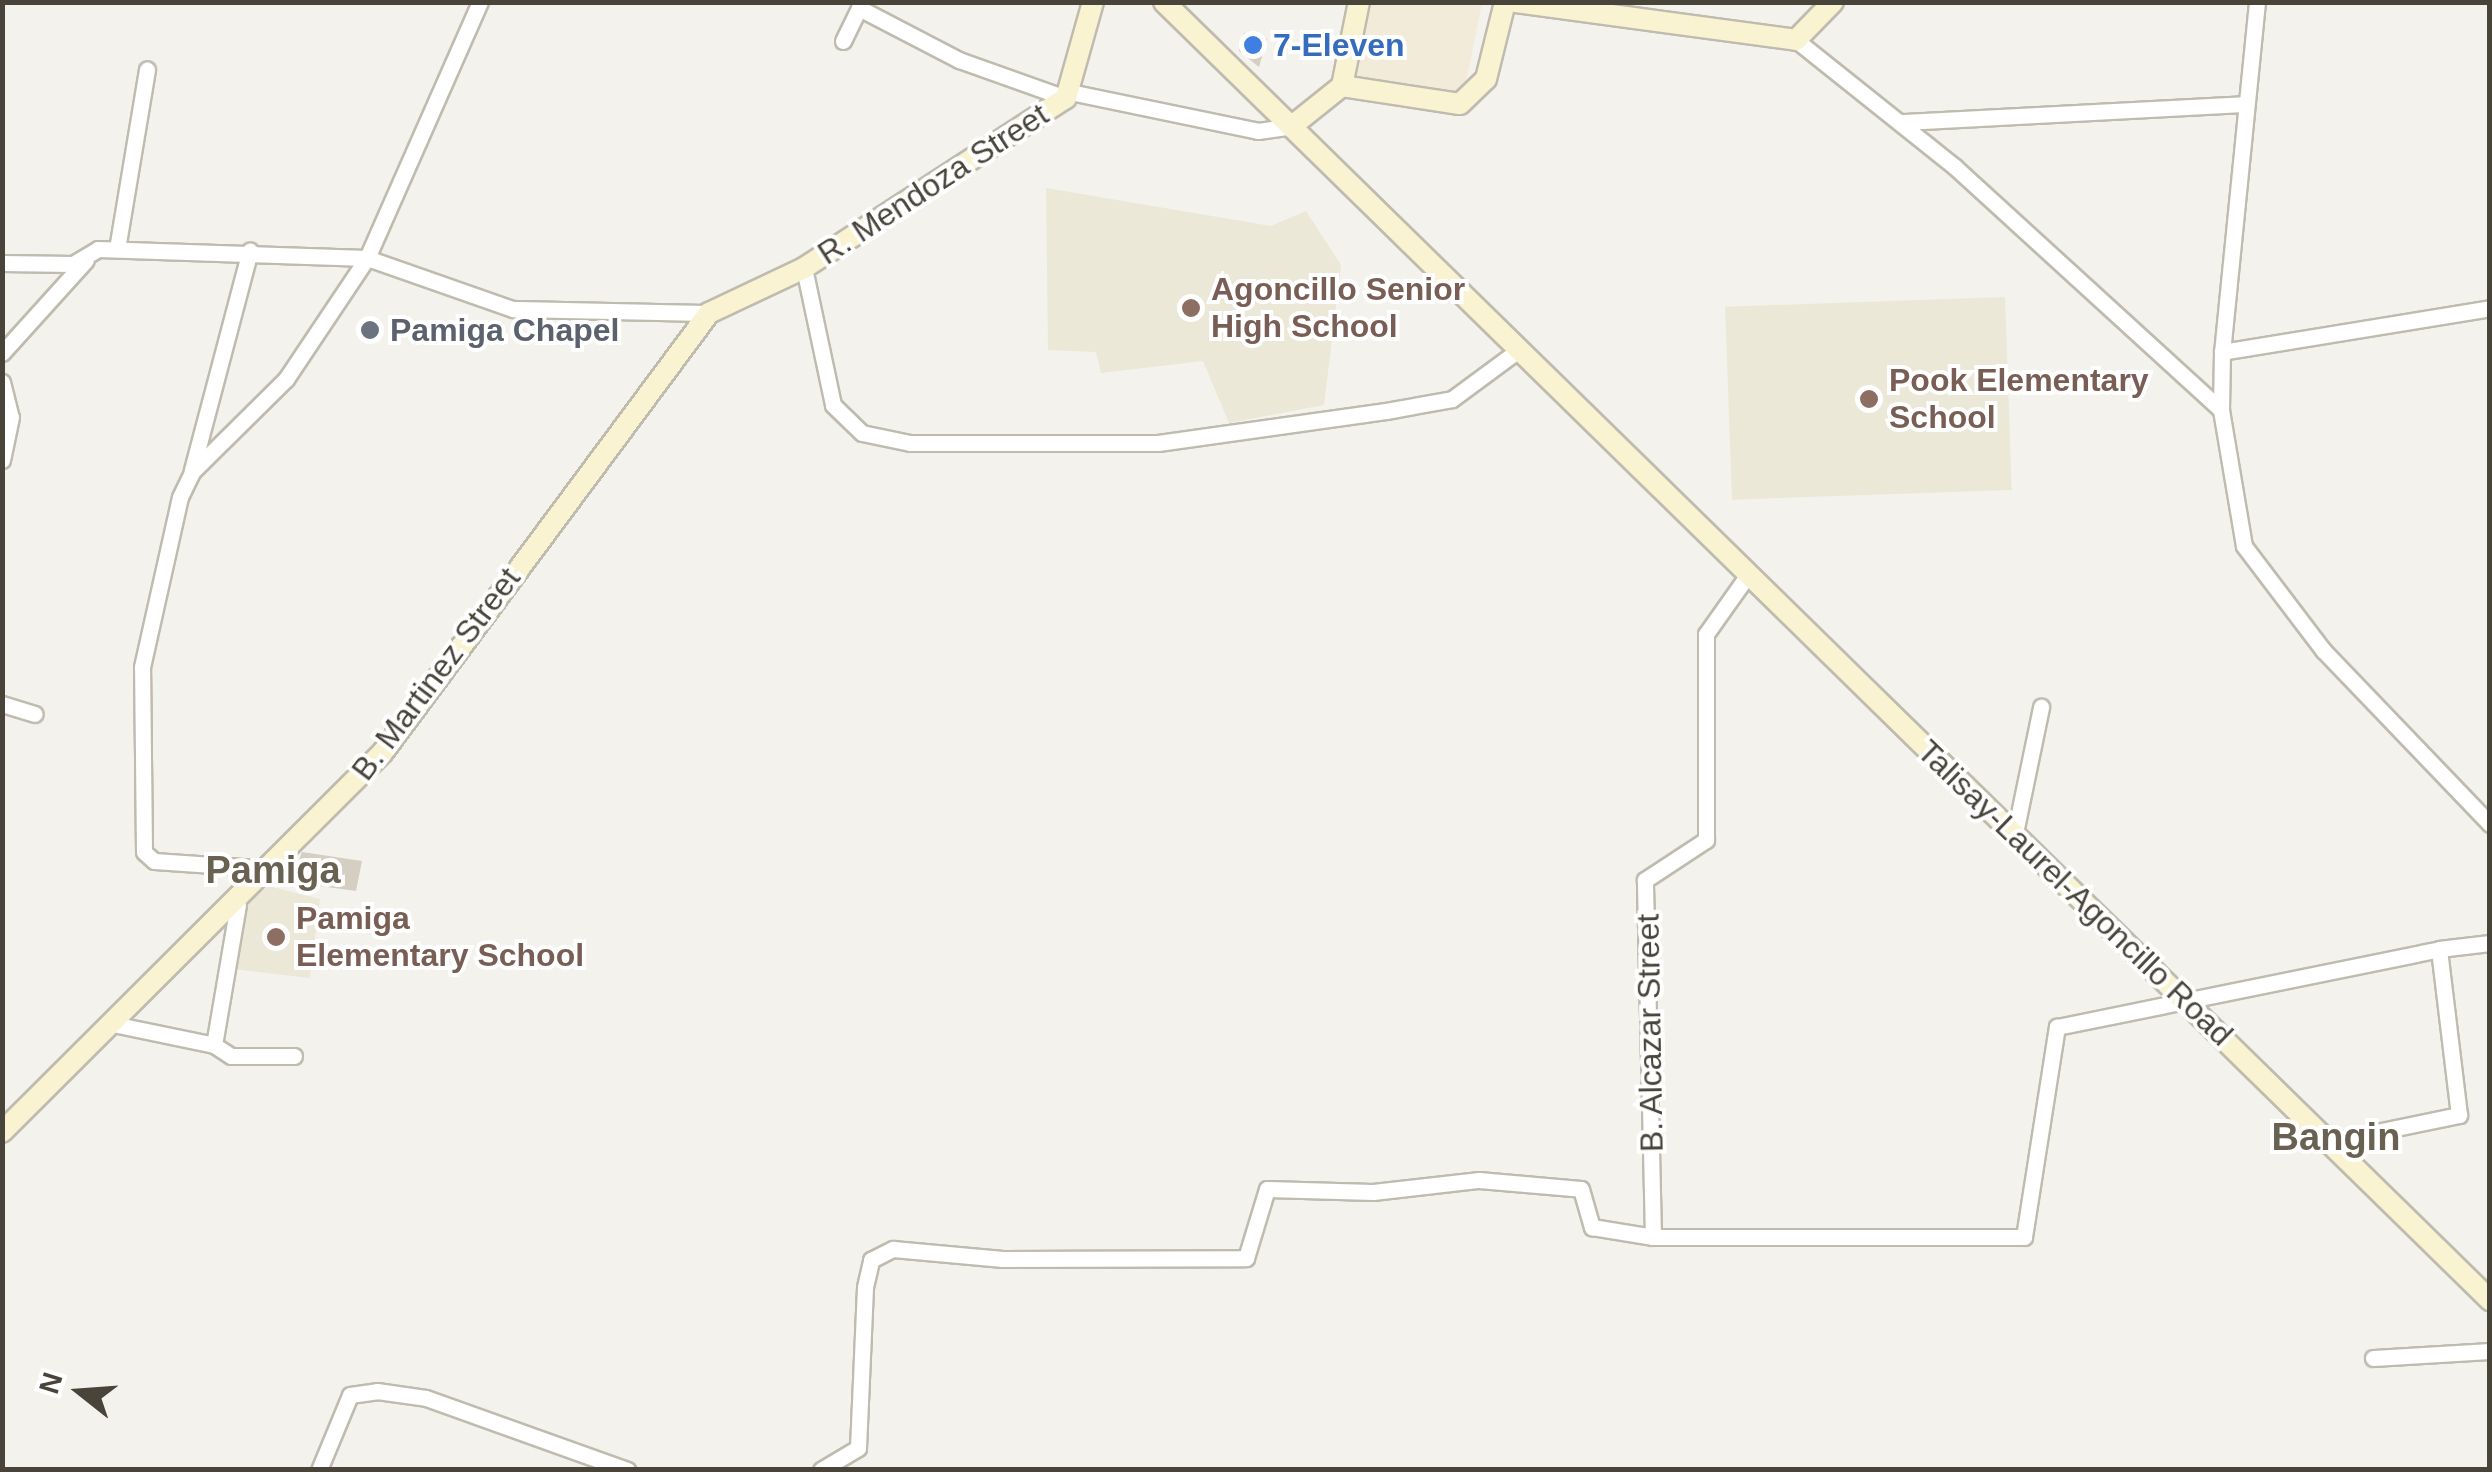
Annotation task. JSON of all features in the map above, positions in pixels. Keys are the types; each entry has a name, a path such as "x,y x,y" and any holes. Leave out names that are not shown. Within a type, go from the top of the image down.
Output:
{"street":[{"path":"192,472 286,379 367,258 480,2"},
{"name":"R. Mendoza Street","path":"709,313 804,268 1068,95 1093,2"},
{"name":"Talisay-Laurel-Agoncillo Road","path":"1164,2 1747,576 2333,1141 2490,1300"},
{"path":"843,41 860,8 959,60 1068,95 1258,131 1292,126 1342,86 1358,2"},
{"path":"1342,86 1460,104 1486,79 1504,2"},
{"path":"1516,2 1796,40 1902,122 2221,410"},
{"path":"1796,40 1833,2"},
{"path":"2257,2 2241,104 2222,352 2221,410 2244,546 2323,650 2490,824"},
{"path":"118,249 147,69"},
{"path":"1902,122 2241,104"},
{"path":"2,263 72,264 98,250 118,249 367,258 514,309 709,313"},
{"path":"2,353 98,250"},
{"path":"250,251 142,667 139,830 154,860 273,869"},
{"path":"804,268 834,405 862,433 910,443 1158,443 1386,412 1452,398 1518,351"},
{"path":"2222,352 2490,308"},
{"name":"B. Martinez Street","path":"2,1132 238,905 383,752 709,313"},
{"path":"2,382 11,418 2,460"},
{"name":"B. Alcazar Street","path":"1653,1237 1646,880 1706,840 1706,634 1747,576"},
{"path":"2,704 34,714"},
{"path":"2014,833 2041,707"},
{"path":"214,1045 238,905"},
{"path":"821,1470 858,1448 865,1287 871,1260 893,1249 1003,1259 1246,1258 1267,1189 1373,1192 1479,1180 1581,1189 1592,1227 1653,1237 2024,1236 2057,1027 2490,942"},
{"path":"2333,1141 2459,1114 2439,950"},
{"path":"113,1024 214,1045 230,1056 294,1056"},
{"path":"2373,1358 2490,1351"},
{"path":"319,1470 350,1395 377,1391 426,1398 627,1470"}],"shaded area":[{"path":"1368,3 1482,3 1463,98 1353,81"},
{"name":"Agoncillo Senior High School","path":"1046,188 1271,226 1306,211 1341,265 1324,405 1229,423 1203,361 1101,373 1096,352 1048,350"},
{"name":"Pook Elementary School","path":"2005,297 2012,490 1732,500 1725,307"},
{"name":"Pamiga Elementary School","path":"269,886 320,899 310,978 233,969 243,905"}],"building":[{"name":"7-Eleven","path":"1244,33 1267,39 1259,67 1239,51"},
{"path":"302,852 362,861 356,891 291,882"}],"place":[{"name":"7-Eleven","path":"1253,45"},
{"name":"Agoncillo Senior High School","path":"1191,308"},
{"name":"Pamiga Chapel","path":"370,330"},
{"name":"Pook Elementary School","path":"1869,399"},
{"name":"Pamiga Elementary School","path":"276,937"}],"district":[{"name":"Pamiga","path":"273,871"},
{"name":"Bangin","path":"2336,1138"}]}
